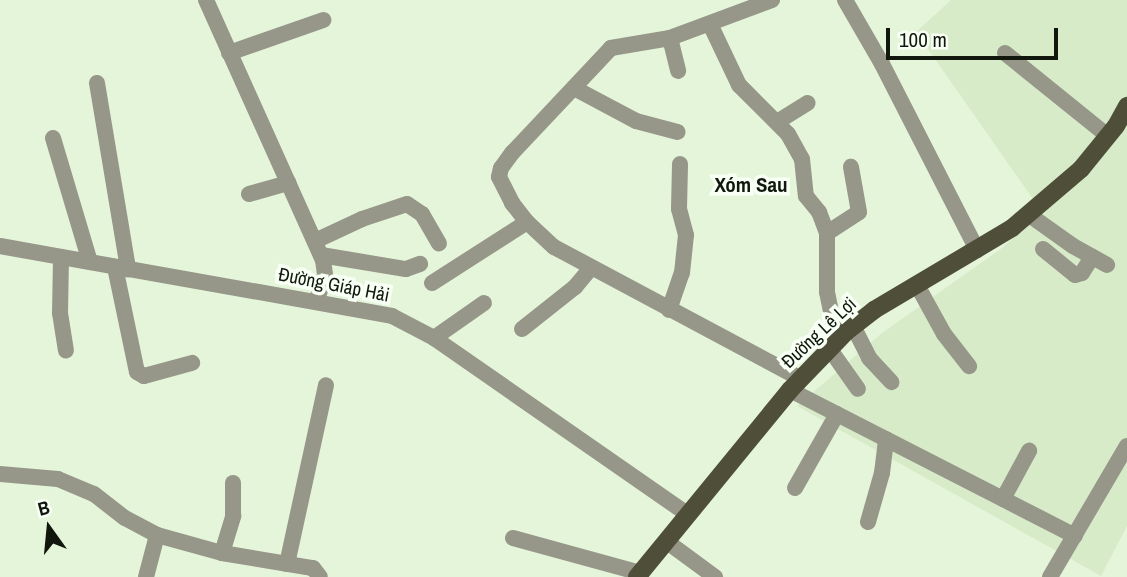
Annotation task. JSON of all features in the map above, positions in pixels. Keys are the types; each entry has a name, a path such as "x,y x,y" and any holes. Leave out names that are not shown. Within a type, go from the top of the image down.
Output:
{"main road":[{"name":"Đường Lê Lợi","path":"639,575 795,384 833,344 853,326 977,250 1028,214 1081,169 1117,132 1127,106"}],"street":[{"path":"206,0 318,248 325,275 316,302"},
{"path":"772,0 670,38 615,46 501,168 499,177 502,187 527,222 554,247 590,269 670,310 795,384 837,414 1075,536"},
{"path":"845,0 882,64 977,250"},
{"path":"229,52 323,20"},
{"path":"710,24 739,85 778,122 796,145 802,159 806,196 819,212 827,233 827,292 833,344 858,389"},
{"path":"670,38 678,71"},
{"path":"1005,53 1117,132"},
{"path":"97,83 137,372 144,376 192,363"},
{"path":"574,88 636,121 678,132"},
{"path":"778,122 807,103"},
{"path":"53,138 90,262"},
{"path":"670,310 682,273 686,234 679,209 681,164"},
{"path":"827,233 859,212 851,167"},
{"path":"249,194 288,183"},
{"path":"318,248 362,219 407,204 422,214 439,244"},
{"path":"1028,214 1099,261 1075,275 1043,250"},
{"path":"432,283 527,222"},
{"name":"Đường Giáp Hải","path":"0,246 392,316 434,338 687,514"},
{"path":"318,248 407,269 420,264"},
{"path":"61,257 60,313 66,351"},
{"path":"522,329 575,287 590,269"},
{"path":"916,285 944,334 969,366"},
{"path":"434,338 484,303"},
{"path":"853,326 869,358 891,382"},
{"path":"287,564 326,386"},
{"path":"795,488 837,414"},
{"path":"868,522 882,472 886,439"},
{"path":"1050,577 1127,446"},
{"path":"1003,499 1029,451"},
{"path":"0,474 58,479 94,494 125,518 157,535 222,553 313,568 320,577"},
{"path":"222,553 233,516 233,483"},
{"path":"146,577 157,535"},
{"path":"513,538 639,575"},
{"path":"666,541 715,577"}],"shaded area":[{"path":"951,0 1127,0 1127,526 1101,576 797,406 882,333 1002,248 1042,212 916,32"}],"district":[{"name":"Xóm Sau","path":"751,185"}]}
